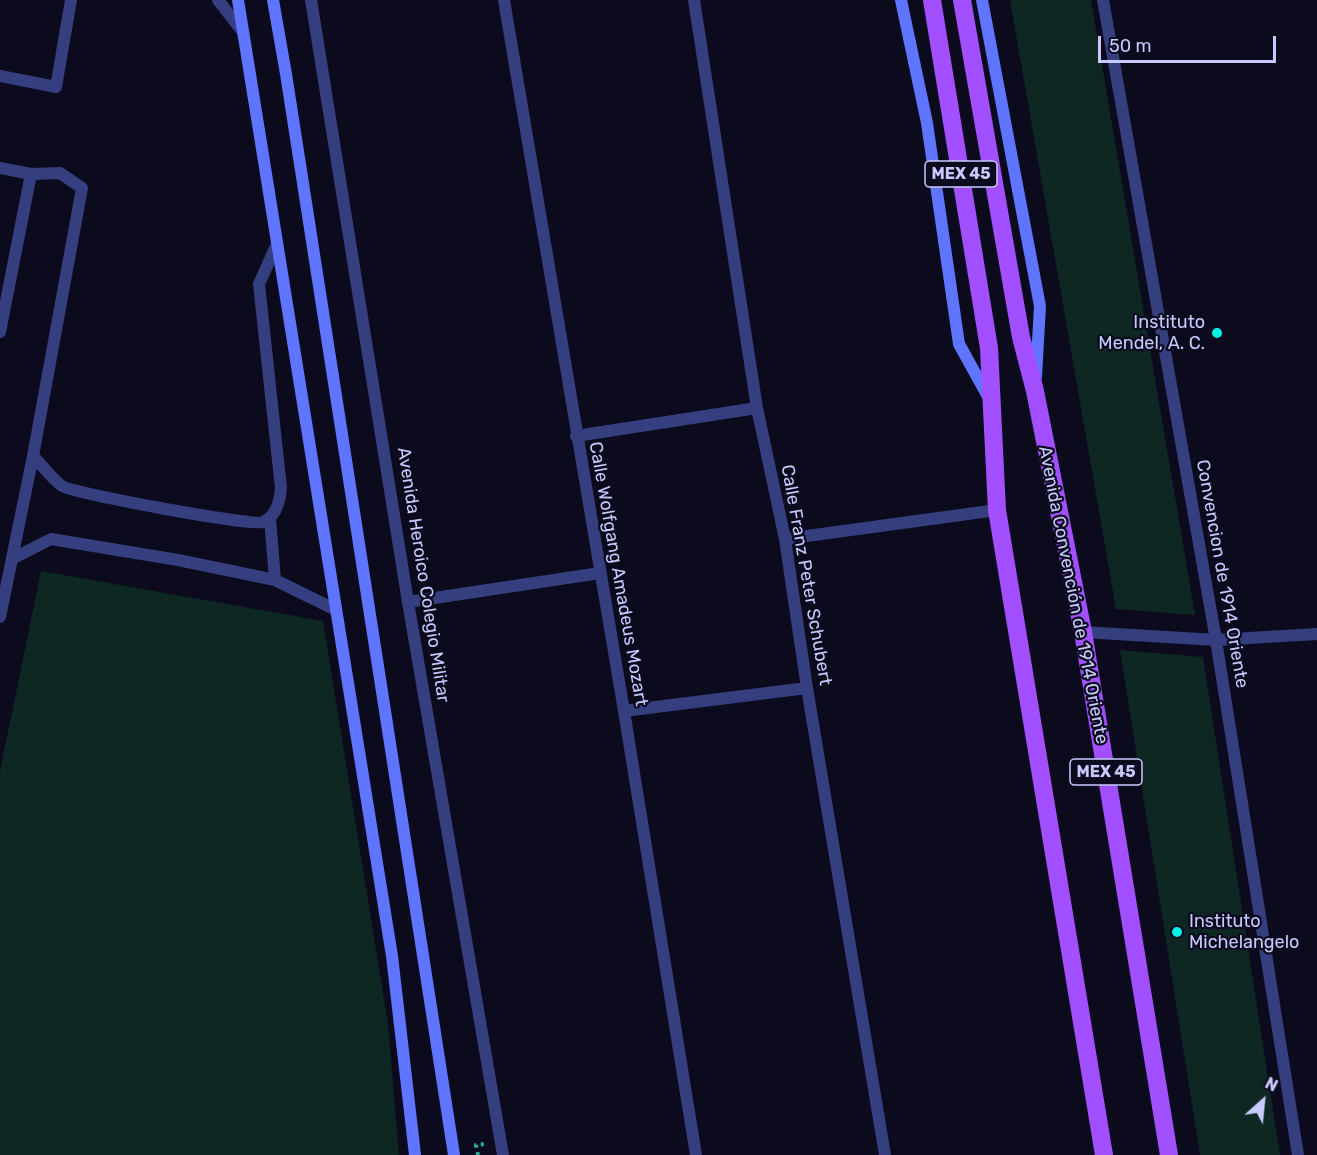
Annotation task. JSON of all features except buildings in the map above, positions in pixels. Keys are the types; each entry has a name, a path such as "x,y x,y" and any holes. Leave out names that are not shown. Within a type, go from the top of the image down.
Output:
{"main road":[{"name":"MEX 45","path":"932,0 989,348 997,510 1104,1155"},
{"name":"Avenida Convención de 1914 Oriente","path":"962,0 1021,337 1035,391 1083,632 1169,1155"}],"street":[{"path":"0,76 56,87 71,0"},
{"path":"218,0 243,32"},
{"path":"238,0 392,957 415,1155"},
{"path":"273,0 294,120 454,1155"},
{"name":"Avenida Heroico Colegio Militar","path":"311,0 408,602 503,1155"},
{"name":"Calle Wolfgang Amadeus Mozart","path":"504,0 696,1155"},
{"name":"Calle Franz Peter Schubert","path":"694,0 757,408 785,539 807,688 885,1155"},
{"path":"901,0 927,123 959,344 993,404"},
{"name":"Avenida Convención de 1914 Oriente","path":"982,0 1040,306 1035,391"},
{"name":"Convencion de 1914 Oriente","path":"1103,0 1216,640 1298,1155"},
{"path":"0,168 31,174 60,173 82,188 33,456 0,616"},
{"path":"0,332 31,174"},
{"path":"33,456 63,487 202,516 261,524 270,518 280,503 281,488 259,284 277,244"},
{"path":"576,436 757,408"},
{"path":"785,539 997,510"},
{"path":"270,518 275,579"},
{"path":"12,559 51,539 275,579 336,610"},
{"path":"408,602 600,573"},
{"path":"1083,632 1216,640 1317,634"},
{"path":"624,711 807,688"}],"green space":[{"path":"1010,0 1091,0 1195,615 1116,609"},
{"path":"41,571 323,621 388,1024 399,1155 0,1155 0,771"},
{"path":"1120,650 1203,657 1280,1155 1200,1155"}],"place":[{"name":"Instituto Mendel, A. C.","path":"1217,333"},
{"name":"Instituto Michelangelo","path":"1177,932"}]}
